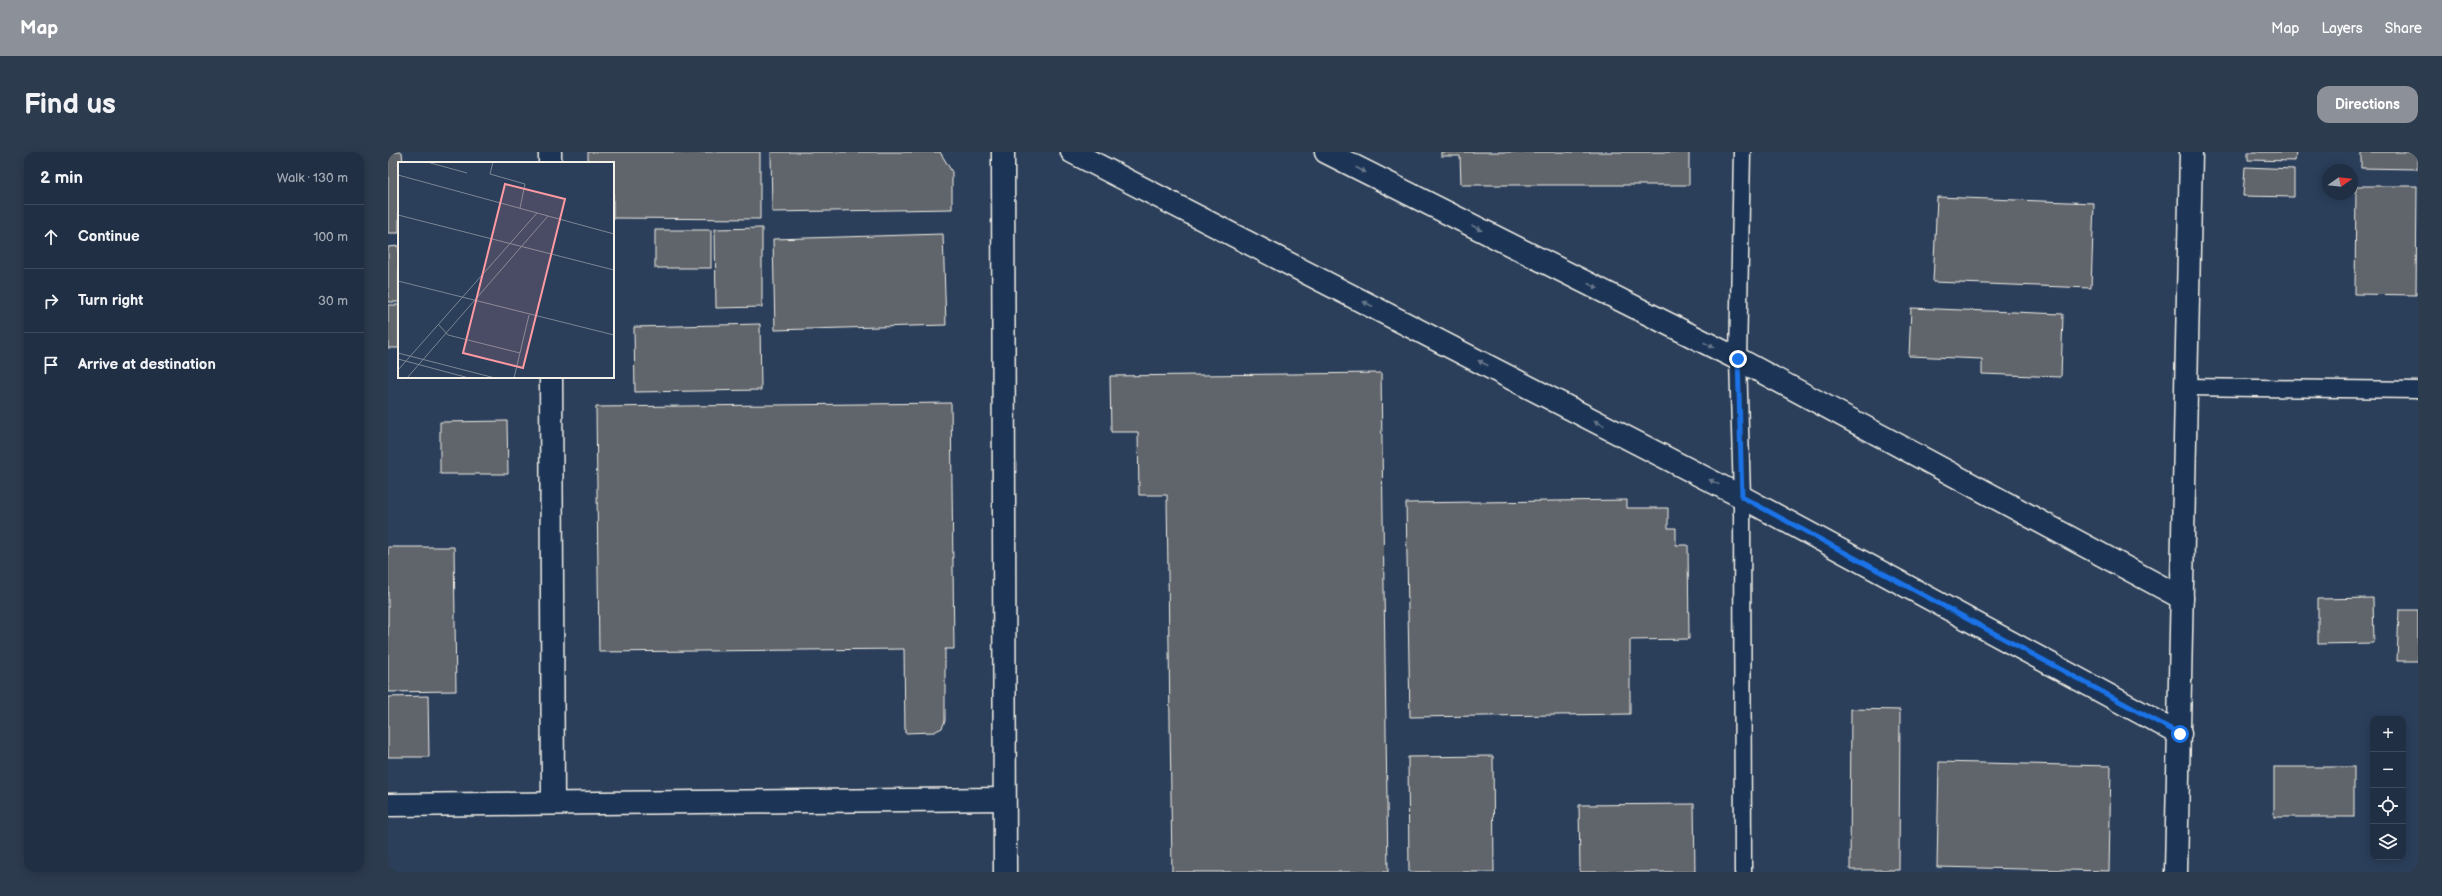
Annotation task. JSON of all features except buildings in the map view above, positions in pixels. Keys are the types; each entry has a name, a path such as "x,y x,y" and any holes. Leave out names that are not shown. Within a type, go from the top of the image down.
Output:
{"street":[{"path":"1003,152 1005,872"},
{"path":"1072,152 1742,497 2180,734"},
{"path":"1326,152 1738,359 2182,598"},
{"path":"2176,872 2191,152"},
{"path":"551,378 553,803"},
{"path":"388,805 1004,799"}],"lane":[{"path":"1742,152 1738,359 1742,497 1743,872"},
{"path":"2187,386 2418,390"}],"route":[{"path":"1738,359 1742,497 2180,734"}]}
